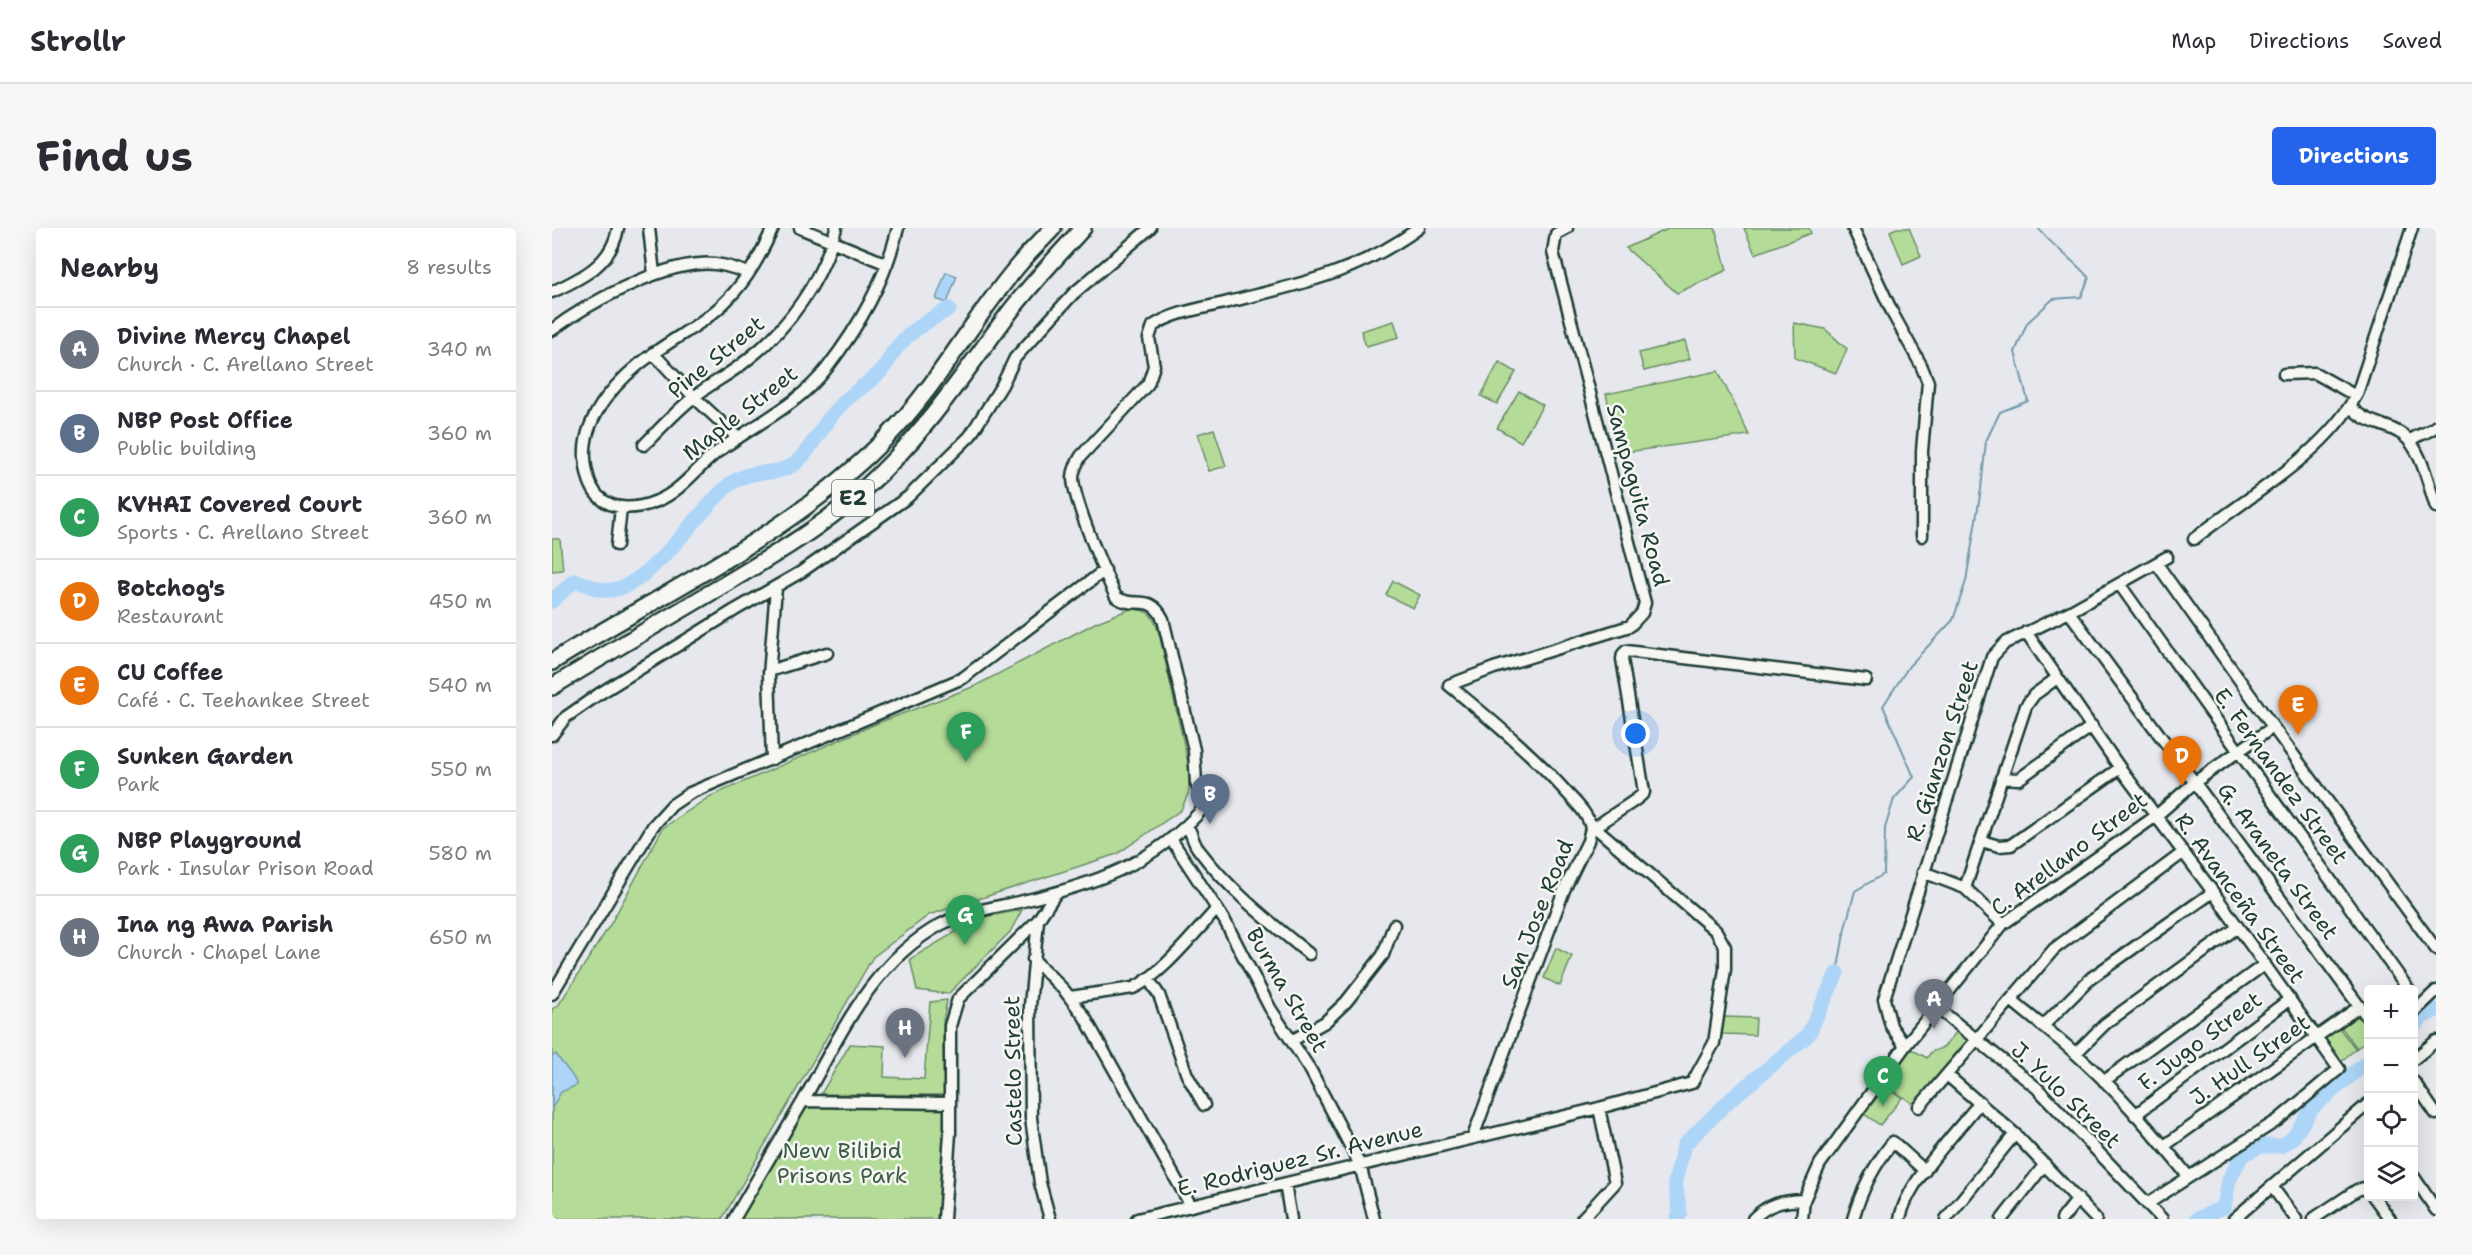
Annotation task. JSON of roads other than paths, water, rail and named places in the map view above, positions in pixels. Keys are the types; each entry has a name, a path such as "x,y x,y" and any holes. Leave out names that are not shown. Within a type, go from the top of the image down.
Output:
{"highway":[{"name":"E2","path":"552,662 776,529 849,473 888,436 915,405 1021,261 1053,228"},
{"name":"E2","path":"552,687 784,549 866,488 925,427 1042,272 1083,228"}],"street":[{"path":"552,292 590,273 609,254 618,228"},
{"path":"649,228 654,274"},
{"path":"617,545 621,508 598,497 590,484 584,447 589,429 602,405 619,383 653,353 705,321 728,299 762,255 773,228"},
{"path":"800,228 887,264"},
{"name":"Pine Street","path":"644,445 694,397 748,360 782,328 814,282 832,243 836,228"},
{"name":"Maple Street","path":"621,508 644,506 667,496 700,466 772,417 825,370 866,312 887,264 898,228"},
{"path":"552,735 566,717 599,694 735,610 776,588 908,497 970,436 1002,385 1015,358 1073,294 1150,228"},
{"path":"734,1219 861,998 903,951 941,925 985,908 1083,886 1120,871 1171,839 1205,806 1196,783 1191,736 1163,619 1154,606 1146,602 1122,601 1116,597 1076,494 1074,471 1088,446 1148,384 1154,366 1149,338 1153,326 1179,315 1339,273 1380,254 1419,228"},
{"name":"Sampaguita Road","path":"1449,685 1494,668 1630,626 1644,609 1645,596 1553,252 1556,234 1567,228"},
{"path":"1853,228 1928,382 1922,451 1922,536"},
{"path":"2194,539 2307,452 2332,429 2353,401 2412,228"},
{"path":"552,330 578,313 654,274 698,264 725,264 748,273"},
{"path":"653,353 694,397 738,438"},
{"path":"2284,374 2311,372 2353,401 2363,419 2403,435 2416,451 2436,507"},
{"path":"2409,441 2418,434 2429,433 2436,426"},
{"name":"R. Gianzon Street","path":"1905,1046 1891,1026 1884,999 1992,657 2005,643 2069,612 2162,561 2272,727"},
{"path":"552,993 653,826 672,805 690,793 963,678 1105,570"},
{"name":"E. Fernandez Street","path":"2120,585 2405,985"},
{"path":"772,759 769,671 776,588"},
{"name":"G. Araneta Street","path":"2069,612 2364,1012"},
{"name":"R. Avanceña Street","path":"2026,632 2120,768 2184,852 2339,1069 2278,1120 2188,1176"},
{"path":"1593,825 1644,795 1622,659 1626,651 1866,680"},
{"path":"769,671 827,653"},
{"path":"1965,888 2026,706 2034,696 2057,678"},
{"name":"San Jose Road","path":"1449,685 1515,740 1558,783 1593,825 1560,900 1473,1137"},
{"path":"2001,778 2009,780 2019,778 2092,726"},
{"path":"2272,727 2436,949"},
{"name":"C. Arellano Street","path":"1802,1219 1804,1200 1820,1164 1905,1046 2003,924 2156,816 2195,782 2272,727"},
{"path":"1981,841 1999,846 2011,845 2120,768"},
{"path":"1187,825 1193,833 1193,842 1198,850 1222,876 1266,919 1309,954"},
{"name":"E. Rodriguez Sr. Avenue","path":"1137,1219 1157,1217 1191,1206 1599,1108 1688,1085 1695,1080 1714,1043 1725,969 1725,947 1716,931 1593,825"},
{"name":"Burma Street","path":"1171,839 1216,909 1270,1008 1293,1040 1311,1071 1360,1165 1374,1219"},
{"path":"1919,1107 2054,949 2184,852"},
{"path":"1923,872 1965,888 2003,924"},
{"path":"2043,1026 2091,978 2213,892"},
{"path":"944,1219 950,1133 950,1026 958,999 1038,920 1056,893"},
{"path":"1070,997 1133,988 1149,980 1216,909"},
{"name":"Castelo Street","path":"1038,920 1030,1006 1031,1118 1038,1172 1050,1219"},
{"path":"1293,1040 1324,1022 1346,1002 1383,955 1394,925"},
{"path":"2076,1053 2106,1024 2238,927"},
{"path":"1033,959 1070,997 1084,1017 1191,1206"},
{"path":"2103,1081 2265,964"},
{"path":"1149,980 1159,995 1187,1075 1204,1105"},
{"path":"2418,1008 2436,991"},
{"name":"F. Jugo Street","path":"2134,1115 2290,999"},
{"path":"2011,1000 2076,1053 2164,1146 2188,1176 2146,1204"},
{"name":"J. Hull Street","path":"2164,1146 2360,1006"},
{"name":"J. Yulo Street","path":"1936,1007 2037,1088 2162,1219"},
{"path":"2418,1056 2436,1041"},
{"path":"1947,1075 2015,1134 2096,1219"},
{"path":"2418,1088 2436,1114"},
{"path":"803,1101 949,1103"},
{"path":"1900,1219 1905,1202 1925,1171 1980,1102"},
{"path":"1582,1219 1615,1183 1599,1108"},
{"path":"2240,1217 2364,1110"},
{"path":"1946,1219 2015,1134"},
{"path":"1853,1219 1859,1198 1870,1176 1882,1155 1893,1142 1925,1171"},
{"path":"2002,1219 2045,1164"},
{"path":"1285,1184 1291,1219"},
{"path":"2418,1184 2436,1210"},
{"path":"2273,1188 2296,1219"},
{"path":"2313,1219 2357,1190 2364,1189"},
{"path":"2062,1219 2078,1199"},
{"path":"1753,1219 1772,1204 1804,1200"},
{"path":"2376,1201 2390,1219"}],"water":[{"path":"946,272 957,276 947,303 936,299"},
{"path":"556,1054 577,1085 561,1092 552,1108 552,1057"}],"waterway":[{"path":"1837,973 1845,928 1855,891 1884,874 1885,828 1894,799 1914,777 1883,706 1909,666 1953,620 1966,581 1981,489 1986,441 2000,412 2028,401 2015,352 2027,323 2053,299 2081,297 2089,278 2038,228"},
{"path":"552,601 574,581 604,590 620,588 637,580 671,549 717,497 737,479 785,469 798,461 835,411 880,372 903,340 922,325 949,309"},
{"path":"1677,1219 1680,1214 1675,1182 1684,1145 1731,1099 1808,1035 1837,973"},
{"path":"2418,1022 2436,1010"},
{"path":"2197,1219 2224,1207 2229,1180 2242,1155 2260,1146 2281,1146 2292,1139 2313,1107 2364,1064"}],"place":[{"name":"CU Coffee","path":"2298,735"},
{"name":"Sunken Garden","path":"966,762"},
{"name":"Botchog's","path":"2182,786"},
{"name":"NBP Post Office","path":"1210,824"},
{"name":"NBP Playground","path":"965,945"},
{"name":"Divine Mercy Chapel","path":"1934,1029"},
{"name":"Ina ng Awa Parish","path":"905,1058"},
{"name":"KVHAI Covered Court","path":"1883,1106"}],"park label":[{"name":"New Bilibid Prisons Park","path":"842,1162"}]}
